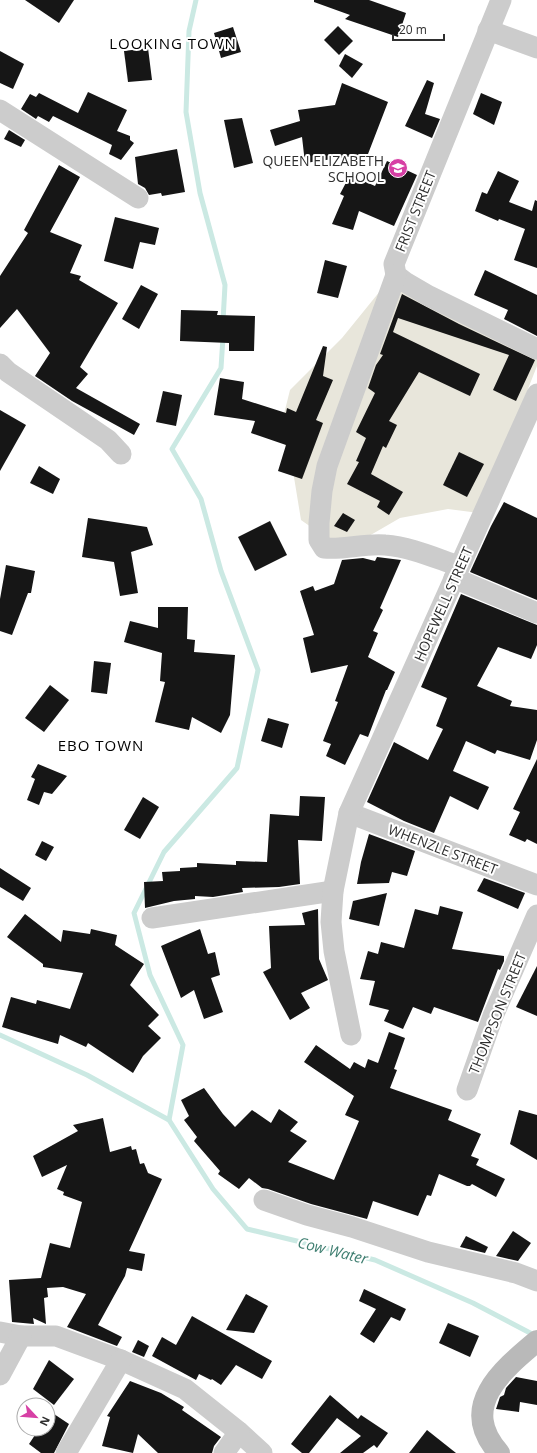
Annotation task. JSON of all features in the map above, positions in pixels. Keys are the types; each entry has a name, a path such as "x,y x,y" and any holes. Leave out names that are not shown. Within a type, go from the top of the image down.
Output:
{"street":[{"name":"FRIST STREET","path":"457,572 401,547 368,544 333,549 324,548 319,540 322,491 327,466 396,275 394,264 501,0"},
{"path":"488,30 537,48"},
{"path":"0,110 138,198"},
{"path":"396,275 429,296 537,349"},
{"path":"0,364 8,372 108,440 122,454"},
{"name":"HOPEWELL STREET","path":"351,1035 334,951 332,922 333,891 349,814 537,394"},
{"path":"457,572 537,613"},
{"name":"WHENZLE STREET","path":"349,814 537,885"},
{"path":"152,918 333,891"},
{"name":"THOMPSON STREET","path":"467,1090 493,1016 537,915"},
{"path":"264,1200 307,1215 352,1227 428,1252 516,1273 537,1281"},
{"path":"0,1332 21,1336 56,1336 121,1360 185,1390 239,1432 262,1453"},
{"path":"0,1375 21,1336"},
{"path":"499,1453 493,1446 482,1425 482,1408 488,1390 530,1347"},
{"path":"66,1453 121,1360"},
{"path":"224,1453 239,1432"}],"shaded area":[{"path":"389,280 537,353 537,366 479,513 448,509 400,518 362,540 328,539 301,520 292,465 280,430 290,390 342,338"}],"building":[{"path":"25,0 74,0 59,23"},
{"path":"314,0 369,0 406,13 398,37 345,19 350,15 314,2"},
{"path":"338,26 353,41 339,55 324,40"},
{"path":"233,27 241,52 221,58 214,33"},
{"path":"148,48 152,80 128,82 124,51"},
{"path":"0,51 24,64 13,89 0,83"},
{"path":"345,54 363,64 352,78 339,66"},
{"path":"427,80 434,83 425,114 440,119 432,138 405,126"},
{"path":"342,83 388,102 368,154 305,163 302,137 275,146 270,130 300,121 298,110 335,105"},
{"path":"88,92 127,110 117,131 130,136 130,140 134,143 121,160 109,154 112,145 53,116 49,122 38,116 36,119 21,109 30,94 36,97 39,93 78,113"},
{"path":"481,93 502,102 494,125 473,114"},
{"path":"242,118 253,163 234,168 224,120"},
{"path":"9,130 25,140 21,147 4,139"},
{"path":"177,149 185,192 162,196 161,193 149,195 145,188 138,184 135,157"},
{"path":"387,161 417,175 394,226 359,211 353,230 332,224 344,196 340,194 350,175 375,186"},
{"path":"59,165 80,177 50,232 82,245 70,273 81,276 79,280 118,303 80,367 88,374 76,388 140,424 134,435 72,401 35,376 50,353 17,309 0,328 0,276 28,233 24,230"},
{"path":"498,171 519,181 509,202 532,211 535,200 537,201 537,268 514,260 525,229 499,219 498,221 475,211 482,192 487,194"},
{"path":"115,217 159,228 155,245 140,242 133,269 104,261"},
{"path":"325,260 347,266 338,298 317,293"},
{"path":"485,270 537,295 537,336 504,319 508,310 474,295"},
{"path":"141,285 158,294 139,329 122,319"},
{"path":"402,294 459,324 535,360 516,401 493,390 509,355 398,318 393,332 480,374 470,396 419,372 389,421 397,425 386,448 383,446 371,474 403,492 389,515 377,507 380,501 347,484 359,462 356,461 366,438 356,432 375,393 368,388 376,365 383,355 380,354"},
{"path":"181,310 218,311 217,315 255,316 254,351 229,351 229,343 180,341"},
{"path":"323,346 327,347 323,376 333,380 316,420 323,423 302,479 278,471 286,445 251,433 255,421 214,415 220,378 244,382 242,399 286,413 287,408 296,412"},
{"path":"163,391 182,395 176,426 156,422"},
{"path":"0,410 26,425 0,471"},
{"path":"459,452 484,464 467,497 443,485"},
{"path":"39,466 60,479 53,494 30,483"},
{"path":"504,502 537,518 537,600 470,572 491,526"},
{"path":"343,513 355,520 347,532 334,526"},
{"path":"88,518 147,527 153,545 131,552 138,593 120,596 114,562 82,557"},
{"path":"270,521 287,555 255,571 238,537"},
{"path":"377,557 401,560 380,608 383,610 373,631 378,633 368,657 395,672 386,690 368,737 360,734 345,765 326,756 331,744 323,741 338,702 335,701 348,665 311,673 303,638 314,635 300,591 313,586 315,591 334,584 342,560 363,558 375,561"},
{"path":"6,565 35,571 31,593 28,593 12,635 0,631 0,599"},
{"path":"461,594 537,625 537,645 531,659 498,647 477,686 512,701 510,706 537,710 537,740 530,760 497,750 495,754 466,741 453,771 489,787 478,810 450,796 434,833 404,821 367,802 394,742 428,760 443,729 436,726 447,698 421,687"},
{"path":"158,607 188,607 187,639 195,640 194,652 235,655 230,715 221,733 192,717 189,730 155,722 165,682 160,681 162,653 124,642 130,621 158,628"},
{"path":"94,661 111,663 107,694 91,692"},
{"path":"50,685 69,700 44,732 25,718"},
{"path":"268,718 289,724 282,748 261,741"},
{"path":"537,759 537,844 527,839 525,842 509,835 520,812 513,809"},
{"path":"38,764 67,776 52,794 44,792 39,805 27,800 35,779 31,777"},
{"path":"300,796 325,797 322,841 298,840 300,884 279,887 242,888 243,892 213,897 195,896 195,899 174,901 145,908 144,882 163,881 162,872 180,871 180,868 197,867 197,863 236,865 236,861 267,862 270,814 299,816"},
{"path":"143,797 159,807 140,839 124,830"},
{"path":"369,834 415,851 407,876 392,872 389,883 357,884 361,862"},
{"path":"42,841 54,847 46,861 35,855"},
{"path":"0,868 31,888 23,901 0,887"},
{"path":"484,878 525,893 518,909 477,891"},
{"path":"387,893 379,926 349,919 353,901"},
{"path":"440,906 463,912 452,949 504,956 504,961 500,970 498,969 478,1022 434,1007 431,1014 413,1007 403,1029 384,1021 389,1010 369,1005 375,981 360,979 368,951 378,954 381,942 404,948 415,909 438,915"},
{"path":"318,909 319,959 328,980 301,993 310,1008 290,1020 263,972 271,968 269,926 305,925 302,913"},
{"path":"25,914 61,942 63,930 90,934 91,929 117,935 115,945 144,964 130,985 159,1015 148,1026 161,1038 143,1056 133,1073 88,1043 86,1047 60,1035 58,1044 2,1027 11,997 36,1004 37,1000 70,1009 83,973 43,967 43,964 7,937"},
{"path":"200,929 208,954 215,952 220,975 211,978 223,1012 204,1019 194,990 181,998 161,946"},
{"path":"537,966 537,1016 516,1007"},
{"path":"389,1032 405,1038 394,1069 397,1070 390,1088 452,1110 448,1120 481,1134 471,1156 479,1159 476,1165 505,1179 496,1197 472,1184 467,1186 439,1174 431,1196 427,1195 418,1216 373,1201 367,1219 311,1204 262,1188 249,1178 239,1189 218,1174 220,1171 194,1141 197,1137 184,1120 189,1116 181,1100 204,1088 223,1114 235,1127 252,1110 271,1123 279,1109 298,1122 290,1131 307,1141 288,1162 334,1180 359,1121 345,1115 354,1096 304,1062 316,1045 350,1069 354,1062 365,1068 368,1059 378,1063"},
{"path":"519,1110 537,1115 537,1160 510,1144"},
{"path":"103,1118 110,1152 131,1146 132,1150 136,1149 140,1164 144,1163 148,1173 162,1179 129,1251 145,1254 142,1271 127,1268 125,1276 98,1325 122,1337 117,1346 67,1327 86,1294 63,1287 47,1288 48,1297 44,1298 46,1324 33,1318 34,1324 12,1322 9,1280 41,1278 50,1243 70,1248 82,1202 63,1195 64,1192 57,1189 67,1165 42,1177 33,1156 78,1131 73,1125"},
{"path":"513,1231 531,1243 518,1261 496,1256"},
{"path":"466,1236 488,1247 485,1253 460,1247"},
{"path":"364,1289 406,1309 400,1321 391,1317 374,1343 360,1334 376,1309 359,1301"},
{"path":"246,1294 268,1306 254,1333 226,1330"},
{"path":"192,1316 272,1361 262,1379 236,1365 221,1385 212,1379 211,1380 199,1374 196,1380 152,1356 162,1337 176,1345"},
{"path":"448,1323 479,1336 470,1357 439,1343"},
{"path":"138,1340 149,1346 144,1357 132,1352"},
{"path":"49,1360 74,1379 56,1402 56,1397 44,1397 33,1389"},
{"path":"516,1377 537,1381 537,1405 520,1402 519,1412 496,1409 500,1397 504,1395 506,1388"},
{"path":"130,1381 161,1393 184,1407 182,1410 221,1437 214,1446 212,1453 158,1453 138,1434 133,1453 102,1446 110,1417 107,1416"},
{"path":"330,1395 358,1419 361,1415 388,1433 377,1448 374,1445 363,1453 340,1453 361,1436 337,1418 309,1453 302,1453 291,1444"},
{"path":"56,1415 69,1424 54,1453 41,1453 29,1444 34,1437 56,1437"},
{"path":"427,1430 456,1453 409,1453"}],"waterway":[{"path":"196,0 189,31 186,112 200,193 225,285 223,321"},
{"path":"169,1120 183,1045 150,975 134,913 164,852 237,768 258,670 221,571 201,499 172,449 221,368 223,337"},
{"name":"Cow Water","path":"0,1035 87,1075 169,1120 213,1189 247,1229 375,1260 473,1303 534,1335"}],"place":[{"name":"QUEEN ELIZABETH SCHOOL","path":"398,168"}],"district":[{"name":"LOOKING TOWN","path":"173,43"},
{"name":"EBO TOWN","path":"101,745"}]}
